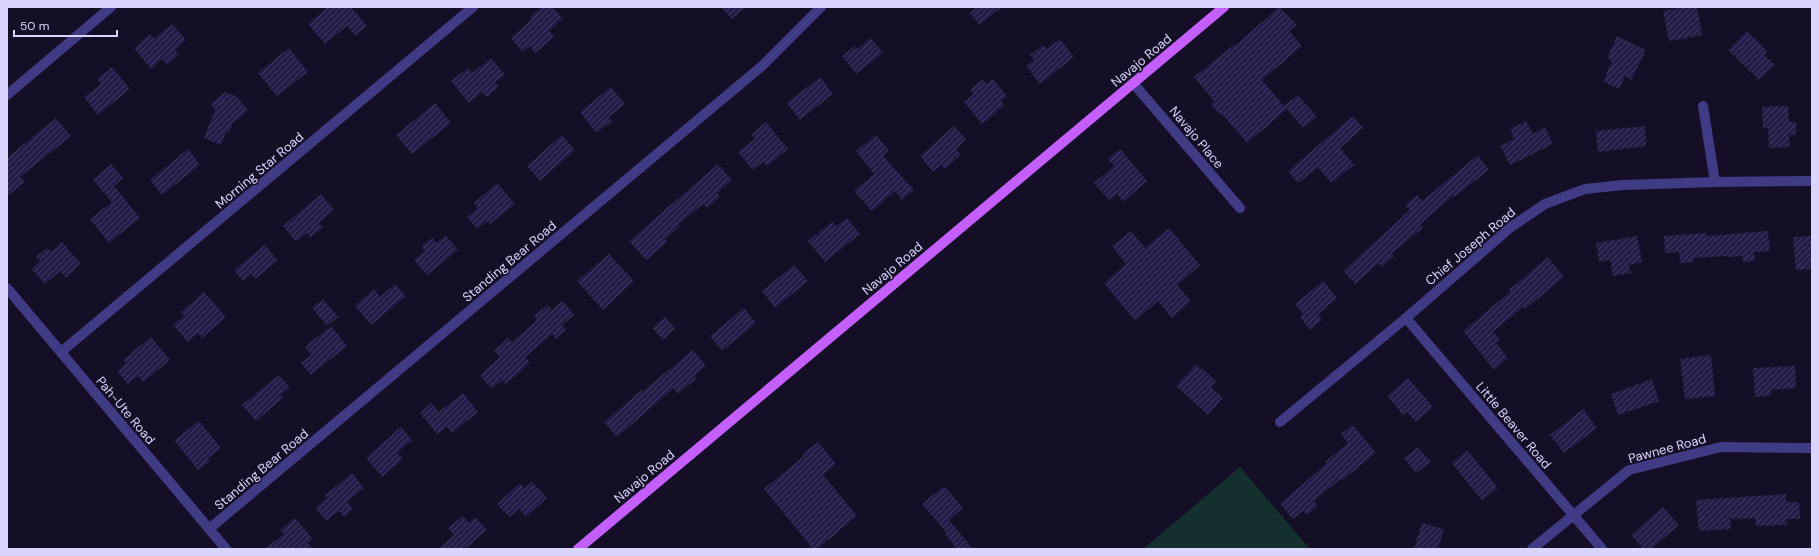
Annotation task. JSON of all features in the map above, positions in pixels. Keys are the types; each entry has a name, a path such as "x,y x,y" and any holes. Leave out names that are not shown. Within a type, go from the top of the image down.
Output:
{"main road":[{"name":"Navajo Road","path":"578,549 1224,7"}],"street":[{"path":"7,95 111,7"},
{"name":"Morning Star Road","path":"61,352 473,7"},
{"name":"Standing Bear Road","path":"210,529 762,66 821,7"},
{"name":"Navajo Place","path":"1133,83 1240,208"},
{"path":"1703,106 1715,182"},
{"name":"Chief Joseph Road","path":"1280,422 1406,318 1511,226 1545,204 1585,189 1623,185 1812,181"},
{"name":"Pah-Ute Road","path":"7,288 226,549"},
{"name":"Little Beaver Road","path":"1406,318 1602,549"},
{"name":"Pawnee Road","path":"1532,549 1629,470 1720,447 1812,448"}],"green space":[{"path":"1240,467 1310,549 1143,549"}],"building":[{"path":"328,7 351,7 367,26 355,36 347,26 325,44 308,24"},
{"path":"542,7 553,7 563,19 549,30 554,37 535,53 530,46 523,52 511,38 532,19 530,17"},
{"path":"721,7 747,7 732,19"},
{"path":"977,7 1002,7 979,25 970,13"},
{"path":"1279,7 1297,25 1289,31 1302,46 1262,80 1284,106 1298,95 1317,117 1303,128 1287,109 1247,143 1222,114 1220,115 1211,104 1214,101 1194,77 1235,44 1236,45"},
{"path":"1685,7 1697,7 1702,35 1669,41 1663,11"},
{"path":"172,24 186,40 175,50 179,55 167,64 162,59 151,69 134,48 150,34 154,39"},
{"path":"1747,31 1767,51 1764,55 1775,65 1759,80 1728,50"},
{"path":"1617,36 1646,50 1631,80 1625,76 1619,89 1603,81 1612,61 1607,58"},
{"path":"871,38 883,53 856,74 842,56 855,46 857,49"},
{"path":"1060,39 1074,57 1040,84 1026,66 1034,60 1030,55 1043,45 1047,49"},
{"path":"289,48 308,72 277,96 258,73"},
{"path":"491,58 505,75 495,82 499,87 487,97 482,92 469,103 451,81 468,68 472,73"},
{"path":"112,67 130,89 98,115 84,97 101,84 97,79"},
{"path":"820,77 833,94 800,120 787,103"},
{"path":"983,79 986,84 993,79 1007,96 1001,101 1004,106 982,124 964,102 974,94 970,90"},
{"path":"611,87 625,104 609,117 612,121 596,133 580,112"},
{"path":"225,92 236,96 248,110 233,123 230,130 225,134 221,145 204,138 215,110 211,104"},
{"path":"435,103 451,123 412,154 396,135"},
{"path":"1788,106 1789,122 1796,122 1796,135 1789,135 1790,147 1769,148 1768,128 1763,128 1762,107"},
{"path":"1353,116 1363,128 1340,148 1354,165 1331,183 1318,167 1298,183 1288,171"},
{"path":"56,118 71,136 20,177 25,182 7,196 7,158"},
{"path":"1526,121 1533,134 1545,127 1553,144 1510,165 1500,146 1514,139 1510,129"},
{"path":"766,122 788,149 767,166 763,162 753,170 738,152 755,139 752,134"},
{"path":"954,126 966,139 956,149 961,155 945,169 941,165 933,172 920,156"},
{"path":"1645,126 1646,146 1598,152 1596,131"},
{"path":"562,135 575,150 540,181 527,166"},
{"path":"876,135 889,150 883,156 914,190 902,200 895,191 872,211 854,191 874,174 856,151"},
{"path":"188,149 200,165 162,195 150,180"},
{"path":"1120,149 1147,181 1123,202 1117,194 1109,200 1094,183 1114,166 1108,159"},
{"path":"1478,155 1489,170 1454,197 1453,196 1420,224 1423,228 1392,253 1394,256 1382,267 1379,263 1355,284 1343,271 1410,210 1405,205 1417,195 1422,201"},
{"path":"111,164 123,178 114,186 140,218 109,243 90,219 112,202 93,180"},
{"path":"718,164 732,180 717,193 720,197 707,208 703,204 679,224 680,226 665,239 667,242 646,260 629,241"},
{"path":"497,183 515,204 490,224 487,221 477,229 467,217 478,208 474,203"},
{"path":"321,194 334,210 319,223 323,228 310,237 307,233 296,242 283,226"},
{"path":"847,218 860,234 825,262 808,241 832,222 836,226"},
{"path":"1169,228 1200,265 1177,285 1191,301 1172,318 1158,301 1135,321 1104,283 1126,264 1112,246 1131,231 1145,248"},
{"path":"1768,231 1770,251 1754,252 1755,261 1743,262 1742,256 1727,256 1693,258 1694,262 1680,263 1679,252 1665,253 1664,236 1707,233 1707,236"},
{"path":"446,235 458,250 427,275 414,260 425,251 421,246 432,238 436,243"},
{"path":"1637,236 1642,262 1629,265 1631,273 1613,276 1610,260 1599,262 1596,243"},
{"path":"1812,236 1812,269 1796,270 1793,237"},
{"path":"62,242 81,264 66,278 60,271 45,284 31,269 40,261 36,257 47,248 51,252"},
{"path":"265,245 278,261 255,279 251,274 243,281 234,270"},
{"path":"609,254 634,281 603,310 577,281"},
{"path":"1548,257 1564,277 1525,309 1523,307 1493,332 1500,340 1496,343 1508,358 1494,370 1463,331 1510,292 1509,290"},
{"path":"794,265 808,281 775,308 762,291"},
{"path":"1323,281 1337,298 1318,314 1322,320 1310,330 1300,317 1303,314 1295,304"},
{"path":"395,284 406,296 371,325 355,306 374,289 380,297"},
{"path":"204,292 226,317 202,338 198,333 188,342 173,325 184,316 181,312"},
{"path":"323,299 338,317 327,326 312,308"},
{"path":"563,301 574,315 562,325 566,330 556,339 552,334 525,357 530,363 506,384 502,380 492,389 480,375 500,357 494,351 508,338 512,342 537,320 534,316 548,305 552,310"},
{"path":"744,308 756,323 722,351 710,336"},
{"path":"665,317 675,328 663,340 652,328"},
{"path":"331,326 347,346 311,375 301,363 311,355 305,347"},
{"path":"151,337 170,360 143,382 138,376 128,384 117,371 126,363 123,360"},
{"path":"693,350 706,366 694,376 696,379 678,394 674,388 617,437 604,422"},
{"path":"1711,355 1715,396 1685,399 1680,359"},
{"path":"1196,364 1216,381 1211,387 1223,398 1208,415 1176,386"},
{"path":"1795,366 1796,388 1771,390 1771,396 1755,397 1753,368"},
{"path":"279,375 290,388 280,395 283,398 256,421 242,405"},
{"path":"1408,378 1433,407 1416,422 1407,412 1403,415 1387,396"},
{"path":"1652,379 1659,401 1618,415 1611,394"},
{"path":"463,393 478,412 452,433 447,427 437,434 420,413 431,403 439,412"},
{"path":"1583,409 1597,428 1564,453 1550,435"},
{"path":"199,421 221,448 208,458 210,461 198,470 174,440"},
{"path":"1353,425 1376,453 1341,481 1340,479 1314,501 1318,506 1307,515 1303,511 1293,519 1280,504 1327,463 1325,462 1348,443 1341,434"},
{"path":"401,427 412,440 397,453 403,459 382,477 366,458"},
{"path":"818,442 836,464 823,475 857,516 817,549 813,549 764,489 804,456 802,454"},
{"path":"1418,447 1431,462 1416,473 1404,458"},
{"path":"1467,450 1498,488 1482,501 1452,463"},
{"path":"352,473 364,488 347,502 353,509 344,517 339,511 326,521 315,508 327,498 325,495"},
{"path":"532,482 547,498 526,517 519,509 509,517 497,504 520,483 525,488"},
{"path":"944,486 963,508 949,520 973,549 957,549 944,533 946,532 922,504"},
{"path":"1786,494 1786,502 1799,502 1800,519 1786,519 1787,525 1756,526 1755,518 1730,519 1731,529 1699,531 1696,500"},
{"path":"1663,507 1679,525 1651,549 1643,549 1631,535"},
{"path":"463,516 469,523 475,517 487,530 465,549 438,549 454,535 448,528"},
{"path":"295,518 313,539 308,543 312,549 265,549 284,534 280,530"},
{"path":"1422,523 1444,529 1438,549 1414,549"}]}
